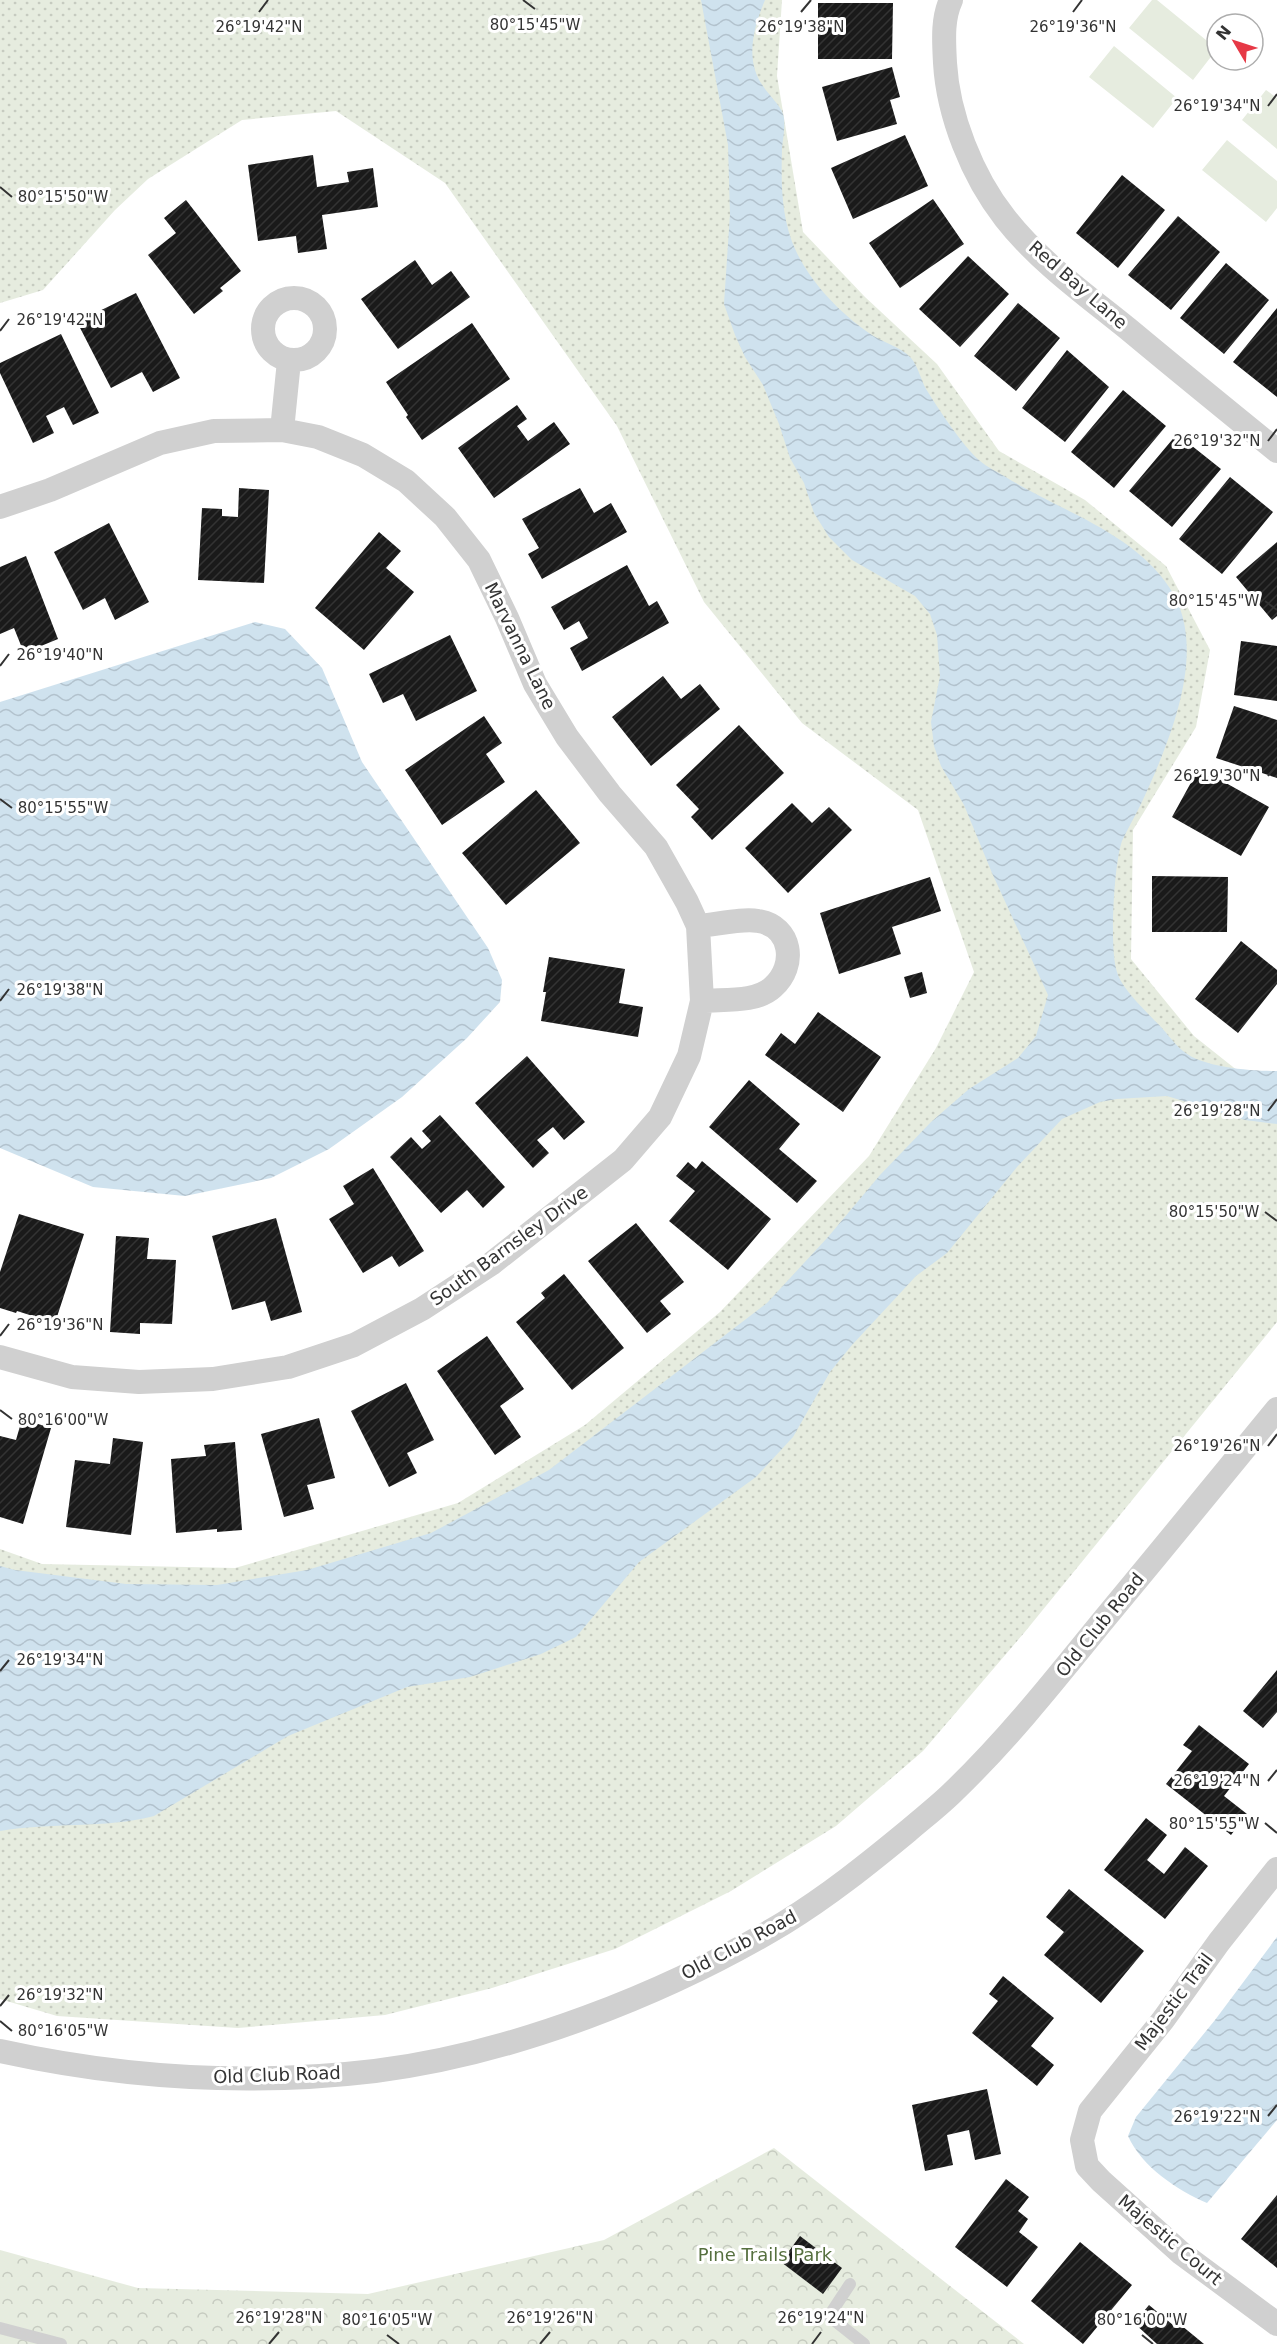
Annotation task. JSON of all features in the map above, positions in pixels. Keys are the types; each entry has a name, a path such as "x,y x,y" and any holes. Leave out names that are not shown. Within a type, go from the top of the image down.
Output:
{"street":[{"name":"Red Bay Lane","path":"951,0 946,9 944,43 946,81 957,126 974,167 1004,217 1049,264 1277,451"},
{"path":"282,430 289,360"},
{"name":"Marvanna Lane","path":"0,507 50,490 160,443 214,431 282,430 318,437 363,455 406,481 446,517 479,560 535,684 567,737 610,794 656,848 687,902 698,926 702,1001"},
{"path":"698,926 757,920 773,926 784,936 789,953 787,970 773,988 752,997 702,1001"},
{"name":"South Barnsley Drive","path":"0,1357 72,1377 149,1382 213,1379 288,1367 354,1345 422,1309 491,1264 623,1160 660,1117 689,1056 702,1001"},
{"name":"Old Club Road","path":"0,2051 61,2064 144,2075 235,2078 375,2071 447,2058 531,2036 606,2010 693,1972 784,1923 857,1873 952,1794 1013,1730 1277,1409"},
{"name":"Majestic Trail","path":"1082,2140 1089,2111 1163,2020 1219,1942 1277,1869"},
{"name":"Majestic Court","path":"1082,2140 1087,2166 1101,2181 1181,2253 1277,2324"}],"lane":[{"path":"850,2284 830,2316 864,2344"},
{"path":"0,2328 61,2344"}],"green space":[{"path":"0,0 782,0 777,76 803,232 865,297 937,364 999,451 1085,500 1166,566 1210,650 1196,727 1133,830 1131,959 1194,1036 1277,1102 1277,1322 1024,1633 923,1751 836,1826 731,1891 615,1949 492,1988 385,2015 238,2028 57,2016 0,1999 0,1549 42,1564 235,1568 458,1503 585,1425 720,1312 869,1156 936,1048 974,972 918,810 802,723 704,602 617,426 445,183 336,111 242,120 148,179 115,210 43,290 0,303"},
{"path":"1152,0 1157,0 1205,39 1205,64 1193,80 1129,28"},
{"path":"1114,46 1177,98 1153,128 1089,77"},
{"path":"1266,90 1277,98 1277,149 1242,120"},
{"path":"1227,140 1277,181 1277,208 1266,222 1202,170"},
{"name":"Pine Trails Park","path":"774,2148 1024,2344 0,2344 0,2250 138,2288 368,2294 604,2240"}],"water":[{"path":"701,0 765,0 757,21 753,43 754,65 757,76 783,114 782,175 787,226 802,263 818,286 858,325 911,358 937,407 958,437 980,461 1093,524 1136,551 1169,587 1181,611 1186,638 1186,666 1181,696 1163,753 1119,852 1113,945 1117,972 1128,992 1176,1044 1192,1057 1215,1065 1277,1071 1277,1124 1245,1120 1167,1096 1100,1102 1062,1119 1017,1167 947,1253 916,1276 852,1345 830,1372 793,1437 756,1477 639,1562 576,1637 541,1654 470,1677 407,1687 288,1736 154,1816 116,1823 0,1831 0,1566 15,1570 126,1584 217,1585 307,1570 431,1533 549,1470 767,1303 828,1237 880,1175 931,1122 969,1089 1018,1058 1036,1036 1048,995 992,873 964,805 941,766 934,746 931,722 940,676 937,635 930,614 915,596 852,560 829,537 814,513 804,483 790,458 763,385 745,357 724,304 730,214 728,145"},
{"path":"255,622 285,629 322,668 362,762 488,948 502,980 500,1002 467,1038 402,1097 329,1149 271,1178 185,1196 93,1187 0,1148 0,702"},
{"path":"1277,1937 1277,2120 1207,2203 1173,2184 1151,2167 1142,2158 1128,2136 1136,2117 1215,2020"}],"building":[{"path":"818,3 893,3 892,59 818,59"},
{"path":"892,67 900,97 890,100 897,124 837,141 822,87"},
{"path":"905,135 928,186 853,219 831,168"},
{"path":"313,155 317,187 349,182 347,172 373,168 378,207 322,215 327,249 298,253 296,236 258,241 248,165"},
{"path":"1122,175 1165,210 1118,268 1076,233"},
{"path":"933,199 964,244 900,288 869,243"},
{"path":"186,200 241,271 220,288 223,291 194,314 148,255 176,233 164,218"},
{"path":"1178,216 1220,252 1171,310 1128,275"},
{"path":"968,256 1009,294 960,347 919,309"},
{"path":"415,260 432,285 451,271 470,297 398,349 361,299"},
{"path":"1226,263 1269,300 1224,354 1180,318"},
{"path":"136,293 180,378 153,392 142,372 111,388 77,322"},
{"path":"1018,303 1060,338 1016,391 974,356"},
{"path":"1277,308 1277,397 1233,362"},
{"path":"472,323 510,379 422,440 386,382"},
{"path":"61,334 99,413 73,425 64,407 46,416 54,433 33,443 0,373 0,363"},
{"path":"1067,350 1109,387 1065,442 1022,408"},
{"path":"1123,390 1166,426 1114,488 1071,452"},
{"path":"517,405 527,419 517,426 528,441 554,422 570,444 494,498 458,448"},
{"path":"1177,434 1221,469 1172,527 1129,491"},
{"path":"1230,477 1273,512 1222,574 1179,539"},
{"path":"239,488 269,490 264,583 198,580 202,508 222,509 222,516 238,517"},
{"path":"580,488 594,513 611,503 627,532 542,579 528,554 539,548 522,519"},
{"path":"109,523 149,602 115,620 105,598 83,610 54,552"},
{"path":"379,532 401,551 386,568 414,592 364,650 315,608"},
{"path":"1277,542 1277,616 1272,620 1236,577"},
{"path":"26,556 58,639 24,653 14,628 0,634 0,567"},
{"path":"627,565 649,606 657,601 669,623 582,671 570,648 588,638 579,621 564,630 551,607"},
{"path":"450,635 477,691 416,721 403,694 383,703 369,674"},
{"path":"1241,641 1277,646 1277,701 1234,695"},
{"path":"663,676 681,699 700,684 720,709 651,766 612,717"},
{"path":"1234,706 1277,720 1277,778 1216,758"},
{"path":"484,716 502,743 486,754 505,782 442,825 405,770"},
{"path":"739,725 784,773 712,840 691,817 699,809 676,785"},
{"path":"1199,768 1269,807 1241,856 1172,817"},
{"path":"536,790 580,843 506,905 462,853"},
{"path":"792,803 812,823 829,807 852,830 788,893 745,848"},
{"path":"1152,876 1228,877 1227,932 1152,932"},
{"path":"930,877 941,911 892,927 901,954 839,974 820,913"},
{"path":"1241,941 1277,970 1277,984 1238,1033 1195,999"},
{"path":"549,957 625,969 619,1003 643,1007 638,1037 541,1021"},
{"path":"922,972 927,993 910,998 904,977"},
{"path":"818,1012 881,1057 843,1112 765,1055 781,1033 795,1044"},
{"path":"527,1056 585,1122 564,1140 553,1127 537,1140 549,1153 533,1168 475,1103"},
{"path":"749,1080 800,1124 779,1149 817,1181 797,1203 709,1127"},
{"path":"440,1115 505,1187 483,1208 467,1190 441,1213 390,1157 411,1137 422,1149 431,1141 422,1131"},
{"path":"702,1161 771,1219 728,1270 669,1221 695,1191 676,1176 688,1162 696,1169"},
{"path":"373,1168 424,1251 399,1267 392,1256 363,1273 329,1219 354,1204 343,1186"},
{"path":"19,1214 84,1234 55,1323 0,1308 0,1272"},
{"path":"276,1218 302,1312 271,1321 265,1301 232,1310 212,1236"},
{"path":"636,1223 684,1282 660,1301 671,1314 647,1333 588,1261"},
{"path":"116,1236 149,1238 147,1259 176,1260 172,1324 140,1323 140,1334 110,1332"},
{"path":"564,1274 624,1348 572,1390 516,1322 545,1298 541,1293"},
{"path":"487,1336 524,1389 500,1406 521,1437 495,1455 437,1371"},
{"path":"406,1383 434,1440 407,1453 417,1473 389,1487 351,1411"},
{"path":"319,1418 335,1478 307,1485 314,1509 284,1517 261,1434"},
{"path":"22,1419 51,1428 23,1524 0,1517 0,1436 16,1440"},
{"path":"113,1438 143,1442 131,1535 66,1527 75,1460 110,1464"},
{"path":"235,1442 242,1530 217,1532 217,1529 176,1533 171,1459 206,1456 204,1445"},
{"path":"1277,1670 1277,1712 1263,1728 1243,1711"},
{"path":"1199,1725 1249,1764 1224,1796 1247,1814 1231,1835 1166,1784 1192,1751 1183,1745"},
{"path":"1146,1818 1167,1835 1147,1860 1164,1874 1185,1847 1208,1866 1165,1919 1104,1870"},
{"path":"1069,1889 1144,1951 1101,2003 1044,1955 1064,1932 1046,1917"},
{"path":"1003,1976 1054,2018 1031,2046 1054,2065 1037,2086 972,2033 998,2001 989,1994"},
{"path":"987,2089 1001,2154 975,2160 969,2130 947,2135 953,2165 925,2171 912,2105"},
{"path":"1006,2179 1029,2197 1018,2211 1028,2219 1019,2232 1038,2247 1007,2287 955,2247"},
{"path":"1277,2195 1277,2268 1241,2239"},
{"path":"800,2236 842,2268 823,2294 781,2262"},
{"path":"1080,2242 1132,2285 1083,2344 1031,2301"},
{"path":"1149,2305 1173,2325 1176,2321 1204,2344 1157,2344 1134,2323"}]}
